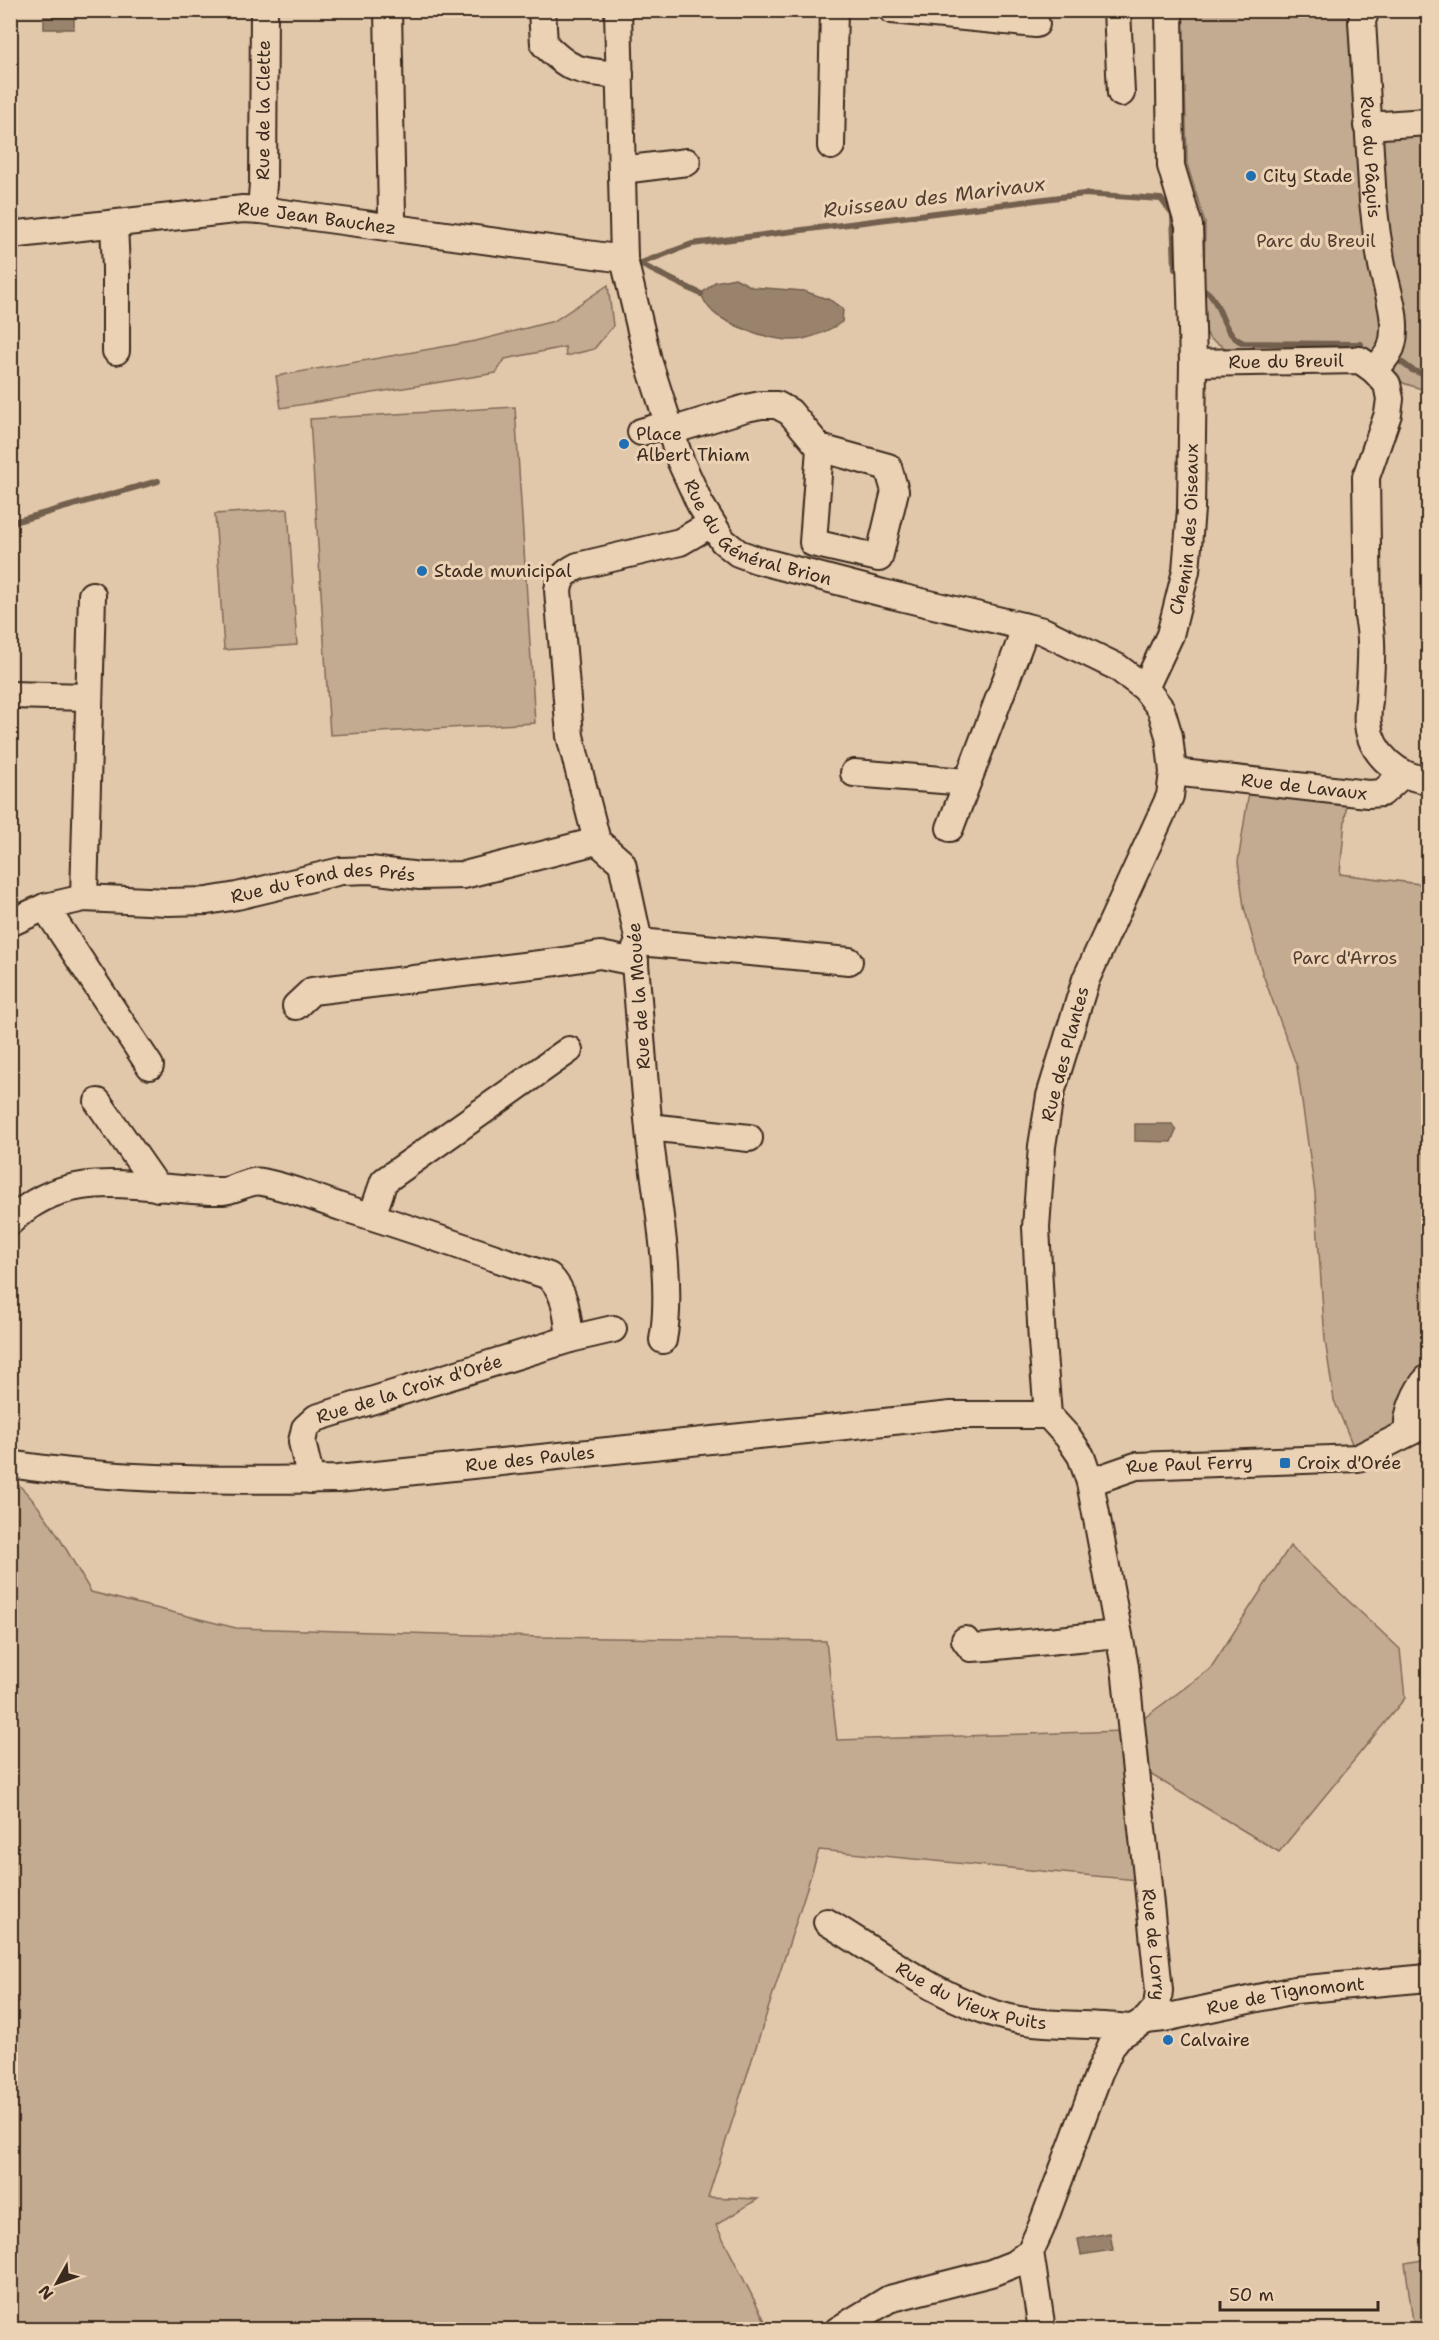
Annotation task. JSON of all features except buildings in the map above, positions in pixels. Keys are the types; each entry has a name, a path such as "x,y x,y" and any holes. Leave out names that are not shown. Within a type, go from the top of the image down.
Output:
{"street":[{"name":"Rue de la Clette","path":"261,210 264,10"},
{"path":"388,10 392,216 390,227"},
{"path":"542,10 544,44 561,62 582,71 620,75"},
{"name":"Rue du Général Brion","path":"618,10 624,259 648,360 680,460 711,524 723,541 738,553 757,560 1043,632 1117,667 1145,688"},
{"path":"831,146 834,10"},
{"path":"1117,10 1121,93"},
{"path":"1169,10 1171,166 1190,226 1193,363"},
{"name":"Rue du Pâquis","path":"1366,10 1362,21 1367,126 1376,230 1393,311 1394,332 1391,347 1384,360 1374,370"},
{"path":"899,11 1036,24"},
{"path":"1367,126 1428,122"},
{"path":"622,170 687,162"},
{"name":"Rue Jean Bauchez","path":"10,235 243,209 624,259"},
{"path":"114,225 116,351"},
{"name":"Rue du Breuil","path":"1193,363 1344,359 1360,360 1374,370"},
{"name":"Chemin des Oiseaux","path":"1145,688 1170,635 1186,571 1191,509 1193,363"},
{"path":"1374,370 1387,384 1390,399 1388,414 1366,477 1368,617 1372,636 1368,725 1373,742 1391,766 1403,774 1428,780"},
{"path":"641,432 760,405 777,405 790,412 820,448 888,467 895,491 879,558 813,543 820,448"},
{"path":"597,841 570,736 558,590 560,580 567,572 578,566 680,542 711,524"},
{"path":"84,898 92,595"},
{"path":"951,828 1020,643 1023,626"},
{"name":"Rue des Plantes","path":"1048,1415 1040,1321 1036,1227 1042,1146 1050,1096 1086,979 1170,796 1173,772 1169,736 1161,709 1145,688"},
{"path":"10,695 88,697"},
{"name":"Rue de Lavaux","path":"1173,772 1368,794 1382,793 1403,774"},
{"path":"854,773 967,782"},
{"name":"Rue du Fond des Prés","path":"10,922 45,907 84,898 168,902 207,901 341,871 370,870 420,876 464,875 597,841"},
{"name":"Rue de la Mouée","path":"597,841 622,863 637,952 649,1127 662,1241 667,1317 663,1340"},
{"path":"45,907 150,1066"},
{"path":"296,1006 312,991 600,955 637,952 849,961"},
{"path":"372,1216 384,1180 569,1050"},
{"path":"98,1102 158,1188"},
{"path":"649,1127 749,1138"},
{"path":"10,1222 25,1207 52,1192 82,1185 226,1191 260,1181 549,1276 558,1285 565,1300 570,1339"},
{"name":"Rue de la Croix d'Orée","path":"311,1480 302,1442 305,1428 316,1418 570,1339 613,1329"},
{"path":"1419,1428 1407,1425 1413,1404 1428,1378"},
{"name":"Rue des Paules","path":"10,1464 92,1475 338,1479 951,1415 1048,1415"},
{"name":"Rue de Lorry","path":"1030,2252 1112,2045 1119,2036 1138,2024 1157,2007 1159,1990 1125,1667 1090,1482 1080,1456 1068,1437 1048,1415"},
{"name":"Rue Paul Ferry","path":"1090,1482 1136,1466 1358,1458 1419,1428"},
{"path":"965,1640 971,1648 1118,1634"},
{"name":"Rue du Vieux Puits","path":"827,1922 964,2002 1007,2018 1138,2024"},
{"name":"Rue de Tignomont","path":"1138,2024 1295,1990 1428,1978"},
{"path":"838,2330 889,2299 991,2273 1014,2264 1030,2252 1042,2330"}],"green space":[{"name":"Parc du Breuil","path":"1183,11 1353,11 1351,15 1356,134 1428,131 1428,391 1403,383 1384,360 1227,349 1210,339 1203,326 1205,223 1187,164"},
{"path":"608,285 613,326 594,349 566,356 565,347 505,359 496,373 281,408 276,376 476,341 554,321"},
{"name":"Stade municipal","path":"515,407 535,723 330,735 310,419"},
{"path":"288,509 297,645 224,650 215,514"},
{"name":"Parc d'Arros","path":"1249,791 1347,799 1340,874 1428,885 1428,1340 1409,1432 1358,1458 1334,1400 1325,1340 1315,1193 1297,1067 1262,972 1244,907 1238,862"},
{"path":"10,1477 45,1516 91,1592 236,1628 540,1637 826,1641 837,1740 1124,1731 1137,1880 819,1850 708,2197 758,2199 716,2225 769,2329 11,2329"},
{"path":"1290,1546 1400,1649 1405,1698 1279,1852 1145,1771 1140,1721 1210,1669"},
{"path":"1428,2259 1428,2329 1414,2329 1405,2263"}],"shaded area":[{"path":"44,17 74,17 74,29 44,29"},
{"path":"735,278 752,287 804,291 830,300 843,309 842,322 818,334 793,340 759,334 737,326 713,312 701,294 715,282"},
{"path":"1135,1124 1172,1124 1176,1131 1171,1142 1135,1141"},
{"path":"1110,2233 1113,2250 1081,2255 1078,2239"}],"waterway":[{"name":"Ruisseau des Marivaux","path":"641,263 692,244 1084,194 1161,199 1173,215 1175,269"},
{"path":"640,264 701,294"},
{"name":"Ruisseau des Marivaux","path":"1203,289 1215,301 1230,332 1244,343 1361,344"},
{"name":"Ruisseau des Marivaux","path":"1397,359 1412,370 1428,376"},
{"path":"10,523 158,481"}],"place":[{"name":"City Stade","path":"1251,176"},
{"name":"Place Albert Thiam","path":"624,444"},
{"name":"Stade municipal","path":"422,571"},
{"name":"Croix d'Orée","path":"1285,1463"},
{"name":"Calvaire","path":"1168,2040"}]}
